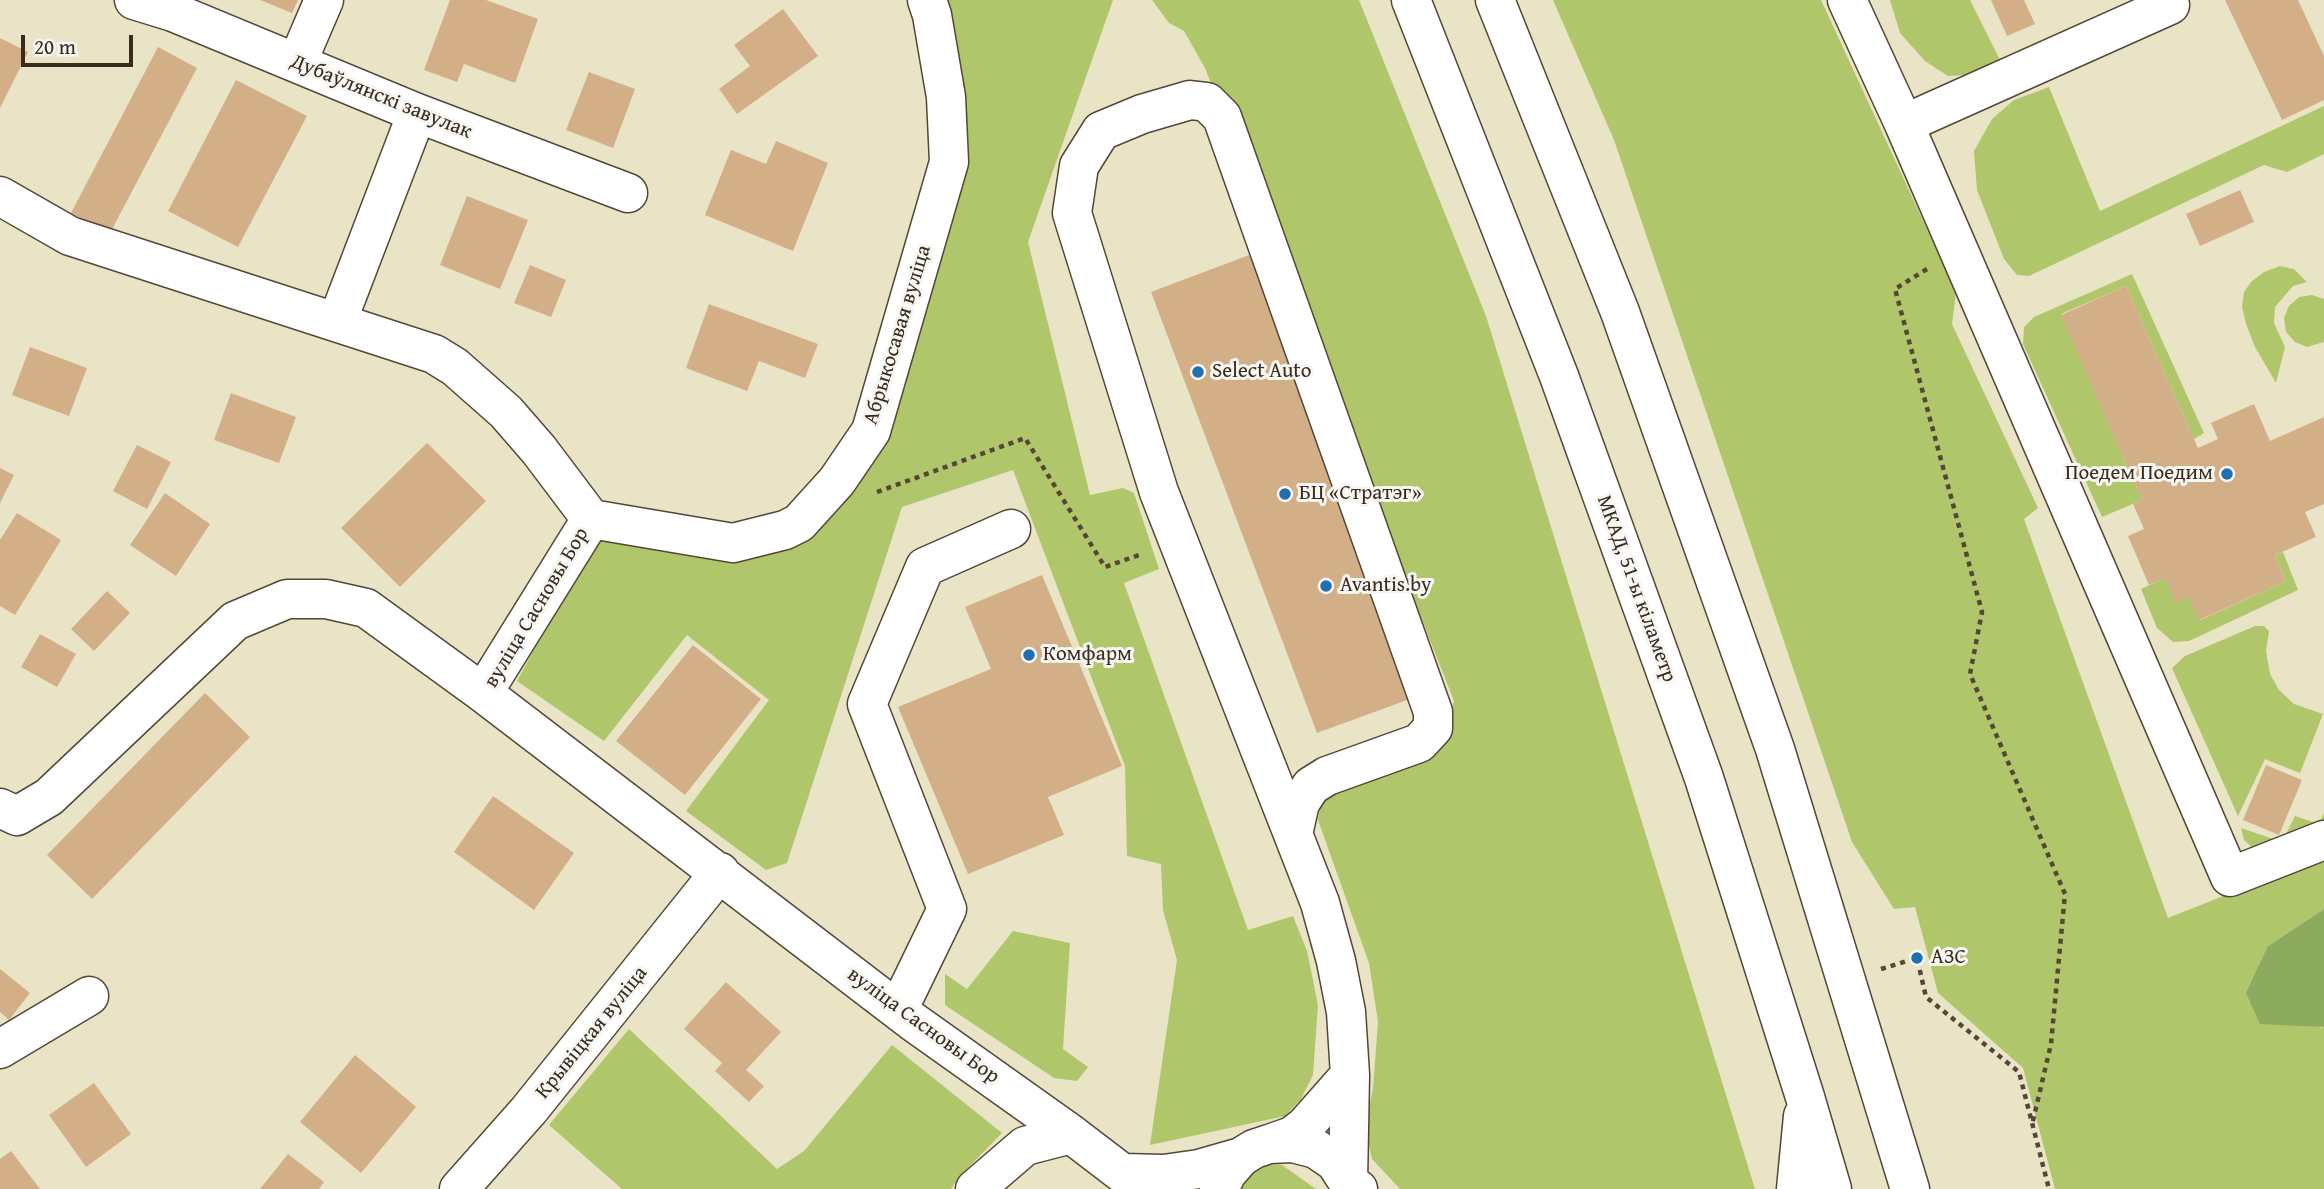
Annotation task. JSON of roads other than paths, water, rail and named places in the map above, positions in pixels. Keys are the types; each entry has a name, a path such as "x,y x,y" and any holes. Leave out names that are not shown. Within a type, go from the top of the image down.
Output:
{"main road":[{"name":"Дубаўлянскі завулак","path":"134,0 173,12 417,113 628,193"},
{"path":"298,63 324,0"},
{"name":"Абрыкосавая вуліца","path":"591,519 733,543 785,530 799,523 836,481 871,430 949,162 946,97 927,0"},
{"name":"МКАД, 51-ы кіламетр","path":"1411,0 1559,376 1690,739 1832,1189"},
{"path":"1495,0 1620,312 1775,749 1910,1189"},
{"path":"1847,0 1904,124 1956,250 2230,877 2324,840"},
{"path":"1904,124 2170,5"},
{"path":"1293,834 1300,803 1311,786 1327,776 1419,743 1433,728 1433,712 1222,117 1208,102 1190,100 1142,114 1101,131 1079,166 1072,213 1159,492 1320,903 1336,961 1346,1012 1352,1186"},
{"path":"337,322 417,113"},
{"name":"вуліца Сасновы Бор","path":"0,196 70,236 435,354 455,367 506,412 539,450 591,519 483,693 898,1010 1133,1181"},
{"path":"898,1010 947,909 867,704 925,567 1011,529"},
{"path":"0,808 18,816 49,797 235,621 288,599 326,598 366,608 483,693"},
{"name":"Крывіцкая вуліца","path":"459,1189 538,1100 720,872"},
{"path":"0,1049 89,996"},
{"path":"1133,1181 1199,1169 1292,1136 1305,1126 1350,1075"},
{"path":"1796,1189 1805,1097"},
{"path":"975,1189 1025,1146 1071,1134"},
{"path":"1219,1189 1227,1173 1255,1151 1293,1143 1315,1149 1335,1162 1352,1186"}],"place":[{"name":"Select Auto","path":"1198,372"},
{"name":"Поедем Поедим","path":"2227,474"},
{"name":"БЦ «Стратэг»","path":"1285,494"},
{"name":"Avantis.by","path":"1326,586"},
{"name":"Комфарм","path":"1029,655"},
{"name":"АЗС","path":"1917,958"}]}
